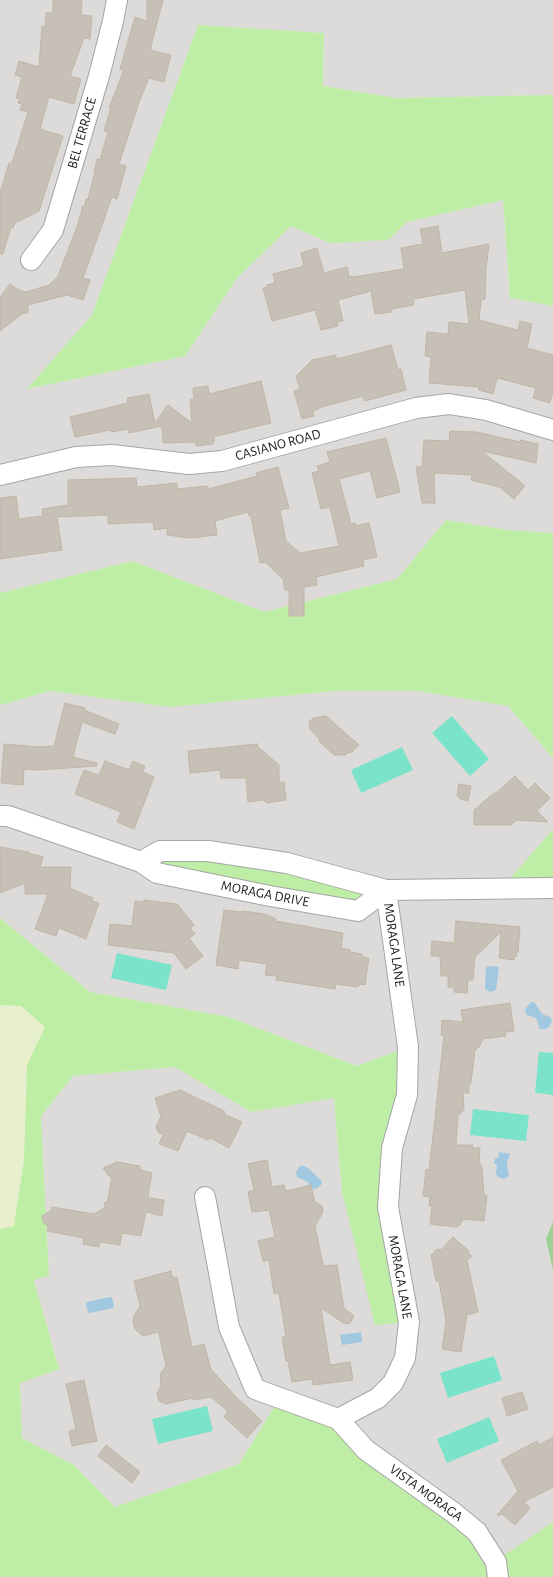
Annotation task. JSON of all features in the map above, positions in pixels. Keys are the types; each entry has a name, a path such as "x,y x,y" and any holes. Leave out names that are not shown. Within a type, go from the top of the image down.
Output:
{"street":[{"name":"BEL TERRACE","path":"32,260 53,230 113,22 116,0"},
{"name":"CASIANO ROAD","path":"0,475 76,457 112,455 189,464 222,461 416,408 449,404 486,410 553,430"},
{"name":"MORAGA DRIVE","path":"0,816 15,818 141,862 157,873 270,896 358,911 386,890"},
{"path":"141,862 160,851 208,851 287,863 386,890 553,888"},
{"name":"MORAGA LANE","path":"338,1419 378,1398 393,1383 406,1358 409,1322 388,1206 392,1148 407,1095 408,1047 386,890"},
{"path":"205,1197 229,1327 255,1388 338,1419"},
{"name":"VISTA MORAGA","path":"338,1419 366,1450 454,1513 477,1532 496,1562 498,1577"}],"shaded area":[{"path":"0,0 553,0 553,95 396,98 323,86 324,33 198,25 92,315 28,389 185,356 237,278 291,226 330,243 387,240 407,222 503,200 510,298 553,306 553,533 507,530 446,520 397,579 264,612 133,561 0,593"},
{"path":"50,691 170,707 334,691 418,691 508,706 553,758 553,829 503,888 553,888 553,1221 546,1239 553,1271 553,1522 496,1562 280,1398 239,1464 115,1507 74,1465 22,1438 20,1382 59,1368 34,1280 49,1275 41,1116 73,1076 175,1067 251,1112 334,1098 342,1192 388,1207 407,1047 358,1066 229,1017 90,992 0,918 0,705"}],"green space":[{"path":"198,25 324,33 323,86 396,98 553,95 553,306 510,298 503,200 407,222 388,240 330,243 291,226 237,278 185,356 27,389 92,315"},
{"path":"446,520 507,530 553,533 553,758 508,706 418,691 334,691 170,707 50,691 0,705 0,593 133,561 264,612 397,579"},
{"path":"452,716 489,759 470,776 432,733"},
{"path":"402,747 413,770 361,793 351,770"},
{"path":"553,829 553,888 502,888"},
{"path":"160,851 386,890 358,911 157,873"},
{"path":"0,918 90,992 229,1017 357,1066 408,1047 392,1148 409,1322 375,1325 342,1192 334,1098 251,1112 175,1067 73,1076 41,1116 49,1276 34,1280 59,1369 20,1383 22,1438 74,1465 115,1507 239,1464 280,1398 338,1419 454,1513 496,1561 553,1522 553,1577 0,1577 0,1229 14,1226 24,1160 27,1065 45,1027 21,1006 0,1005"},
{"path":"117,953 172,965 166,990 111,978"},
{"path":"0,1005 21,1006 45,1027 27,1065 24,1160 14,1227 0,1229"},
{"path":"539,1052 553,1053 553,1095 535,1093"},
{"path":"473,1109 529,1115 526,1141 470,1135"},
{"path":"553,1221 553,1271 546,1239"},
{"path":"494,1356 502,1380 448,1398 440,1373"},
{"path":"207,1406 213,1431 158,1444 152,1419"},
{"path":"489,1417 499,1441 447,1463 437,1439"}],"water":[{"path":"486,967 499,967 496,990 490,992 485,989"},
{"path":"531,1002 535,1003 542,1014 550,1017 552,1020 550,1026 546,1029 540,1029 536,1018 527,1015 525,1012 526,1008"},
{"path":"499,1152 510,1154 507,1163 509,1176 504,1179 498,1177 496,1173 497,1164 494,1164 495,1158 498,1158"},
{"path":"300,1166 308,1168 322,1181 321,1185 315,1189 310,1188 308,1182 297,1177 296,1172"},
{"path":"110,1297 112,1298 113,1308 90,1313 88,1312 87,1302"},
{"path":"361,1332 362,1342 342,1345 340,1335"}],"building":[{"path":"53,0 82,0 81,15 92,16 90,39 84,38 70,76 81,79 74,104 49,97 40,129 63,136 39,211 15,223 13,228 11,227 3,254 0,254 0,193 9,163 12,163 28,112 20,110 22,104 18,103 20,99 16,98 22,77 15,75 19,61 39,67 42,26 45,27 46,13 53,13"},
{"path":"147,0 163,0 150,50 171,55 164,82 149,78 139,102 119,164 126,166 117,199 112,197 83,278 90,280 83,300 67,295 28,305 28,313 23,313 0,331 0,297 10,284 17,289 26,292 49,285 58,276 77,227 82,207 85,205 86,199 88,199 97,159 100,160 108,132 104,131 111,108 109,108 124,70 120,69 135,17 147,21"},
{"path":"438,226 442,253 489,244 485,299 481,300 479,320 518,330 520,321 532,324 527,348 553,355 553,391 550,403 533,398 536,388 497,378 493,394 479,390 479,387 429,383 431,357 425,356 427,332 448,334 449,322 469,324 465,290 413,299 414,305 391,309 392,312 375,314 371,291 338,300 343,321 337,322 338,326 321,330 315,310 272,321 263,288 267,287 267,285 275,283 273,274 304,266 301,253 317,248 324,273 347,267 349,277 404,269 401,248 423,244 420,229"},
{"path":"391,345 398,370 401,369 406,390 365,401 363,396 318,408 319,409 313,411 314,416 302,419 294,391 300,389 296,376 312,360 335,355 337,359"},
{"path":"261,381 271,423 213,437 215,440 213,441 213,444 196,446 196,442 163,443 162,426 129,433 128,429 111,432 111,430 75,437 70,417 128,403 127,398 149,394 155,423 168,405 192,423 190,400 194,399 193,388 208,386 209,394"},
{"path":"450,431 477,432 520,442 520,440 538,444 536,463 482,451 525,486 514,499 499,487 471,480 472,475 434,473 435,503 422,503 416,467 422,467 424,440 449,441"},
{"path":"386,438 400,492 377,498 370,471 339,479 351,524 355,523 355,526 369,523 377,557 363,560 364,566 316,577 317,585 304,587 304,616 289,616 289,590 285,590 283,579 265,562 260,563 251,516 249,516 248,512 215,521 217,535 190,538 167,535 167,528 154,530 153,522 108,524 108,515 57,517 62,550 0,559 0,498 16,496 19,519 43,516 42,509 68,505 68,480 136,478 137,487 177,483 177,489 208,486 208,489 257,476 256,473 278,467 289,508 280,510 286,541 300,553 339,546 330,507 321,509 312,473 319,471 317,466 330,462 327,452"},
{"path":"65,703 85,708 84,710 119,724 115,734 82,722 73,757 97,763 97,766 38,770 24,769 23,785 1,783 4,744 39,747 54,746"},
{"path":"326,716 359,745 352,752 347,753 346,755 334,755 319,741 320,740 310,729 309,722 313,718"},
{"path":"257,744 258,747 279,765 279,782 284,782 286,800 267,803 263,800 248,802 246,778 221,778 220,770 190,773 188,751"},
{"path":"105,761 129,770 133,761 145,766 143,772 154,777 134,829 117,822 121,812 75,794 84,770 99,775"},
{"path":"515,776 528,790 535,783 550,798 537,811 548,822 517,820 511,825 474,825 474,810"},
{"path":"459,784 471,786 468,801 460,799 457,795"},
{"path":"0,847 29,852 28,853 43,857 40,867 71,867 70,888 93,898 92,901 99,903 86,939 59,928 56,936 35,929 48,894 25,894 25,883 0,893"},
{"path":"144,900 177,904 194,925 190,928 195,934 189,938 203,956 186,969 174,953 108,945 110,924 132,926 135,901 144,902"},
{"path":"224,910 264,914 276,919 276,921 343,933 341,948 350,950 350,952 362,954 362,957 369,958 365,985 361,984 357,987 336,984 335,989 276,980 277,976 265,975 267,964 239,960 238,969 216,965"},
{"path":"456,921 520,927 518,952 516,957 514,956 514,960 499,958 501,932 475,957 473,980 468,980 467,993 454,992 454,987 448,987 448,976 441,976 440,956 431,956 432,941 454,943"},
{"path":"510,1003 514,1031 505,1032 506,1036 483,1039 479,1047 475,1050 469,1093 463,1093 464,1109 458,1116 456,1145 473,1145 472,1148 480,1148 479,1161 482,1168 484,1195 487,1195 484,1221 463,1219 460,1225 456,1227 430,1224 432,1206 429,1206 430,1197 423,1196 426,1169 429,1170 444,1035 441,1035 442,1020 463,1022 461,1010"},
{"path":"180,1090 220,1109 225,1112 224,1114 242,1122 229,1148 210,1138 208,1140 187,1131 178,1151 159,1144 163,1135 158,1132 156,1126 161,1117 155,1098"},
{"path":"267,1160 272,1187 284,1185 286,1191 311,1185 315,1202 322,1206 323,1212 315,1226 323,1265 337,1265 344,1308 354,1316 350,1323 345,1324 321,1308 330,1365 350,1362 353,1380 313,1385 312,1379 292,1382 288,1361 286,1361 282,1337 286,1337 279,1293 274,1294 269,1260 263,1261 258,1241 275,1237 269,1210 252,1212 248,1192 254,1190 248,1164"},
{"path":"117,1162 140,1166 140,1170 152,1173 148,1196 150,1198 164,1200 162,1216 146,1212 141,1236 122,1233 120,1245 100,1242 99,1247 83,1244 84,1238 47,1231 48,1227 43,1222 42,1216 51,1211 52,1207 94,1214 104,1208 105,1202 107,1203 112,1178 103,1168"},
{"path":"453,1237 469,1251 468,1253 472,1256 467,1260 478,1312 467,1315 461,1352 442,1349 446,1321 439,1281 436,1281 431,1255 437,1249 441,1250"},
{"path":"171,1271 173,1278 177,1277 192,1347 204,1344 211,1369 237,1398 262,1421 247,1438 224,1417 228,1411 211,1397 193,1400 193,1398 166,1404 159,1401 157,1393 161,1386 160,1374 166,1366 158,1332 143,1336 135,1329 133,1322 134,1316 140,1306 134,1281"},
{"path":"84,1380 97,1441 72,1446 69,1431 76,1429 66,1384"},
{"path":"522,1392 528,1409 507,1416 502,1398"},
{"path":"553,1437 553,1487 524,1502 530,1508 515,1525 502,1514 498,1516 497,1515 518,1491 501,1460 537,1441 539,1445"},
{"path":"106,1445 140,1472 132,1483 98,1456"}]}
